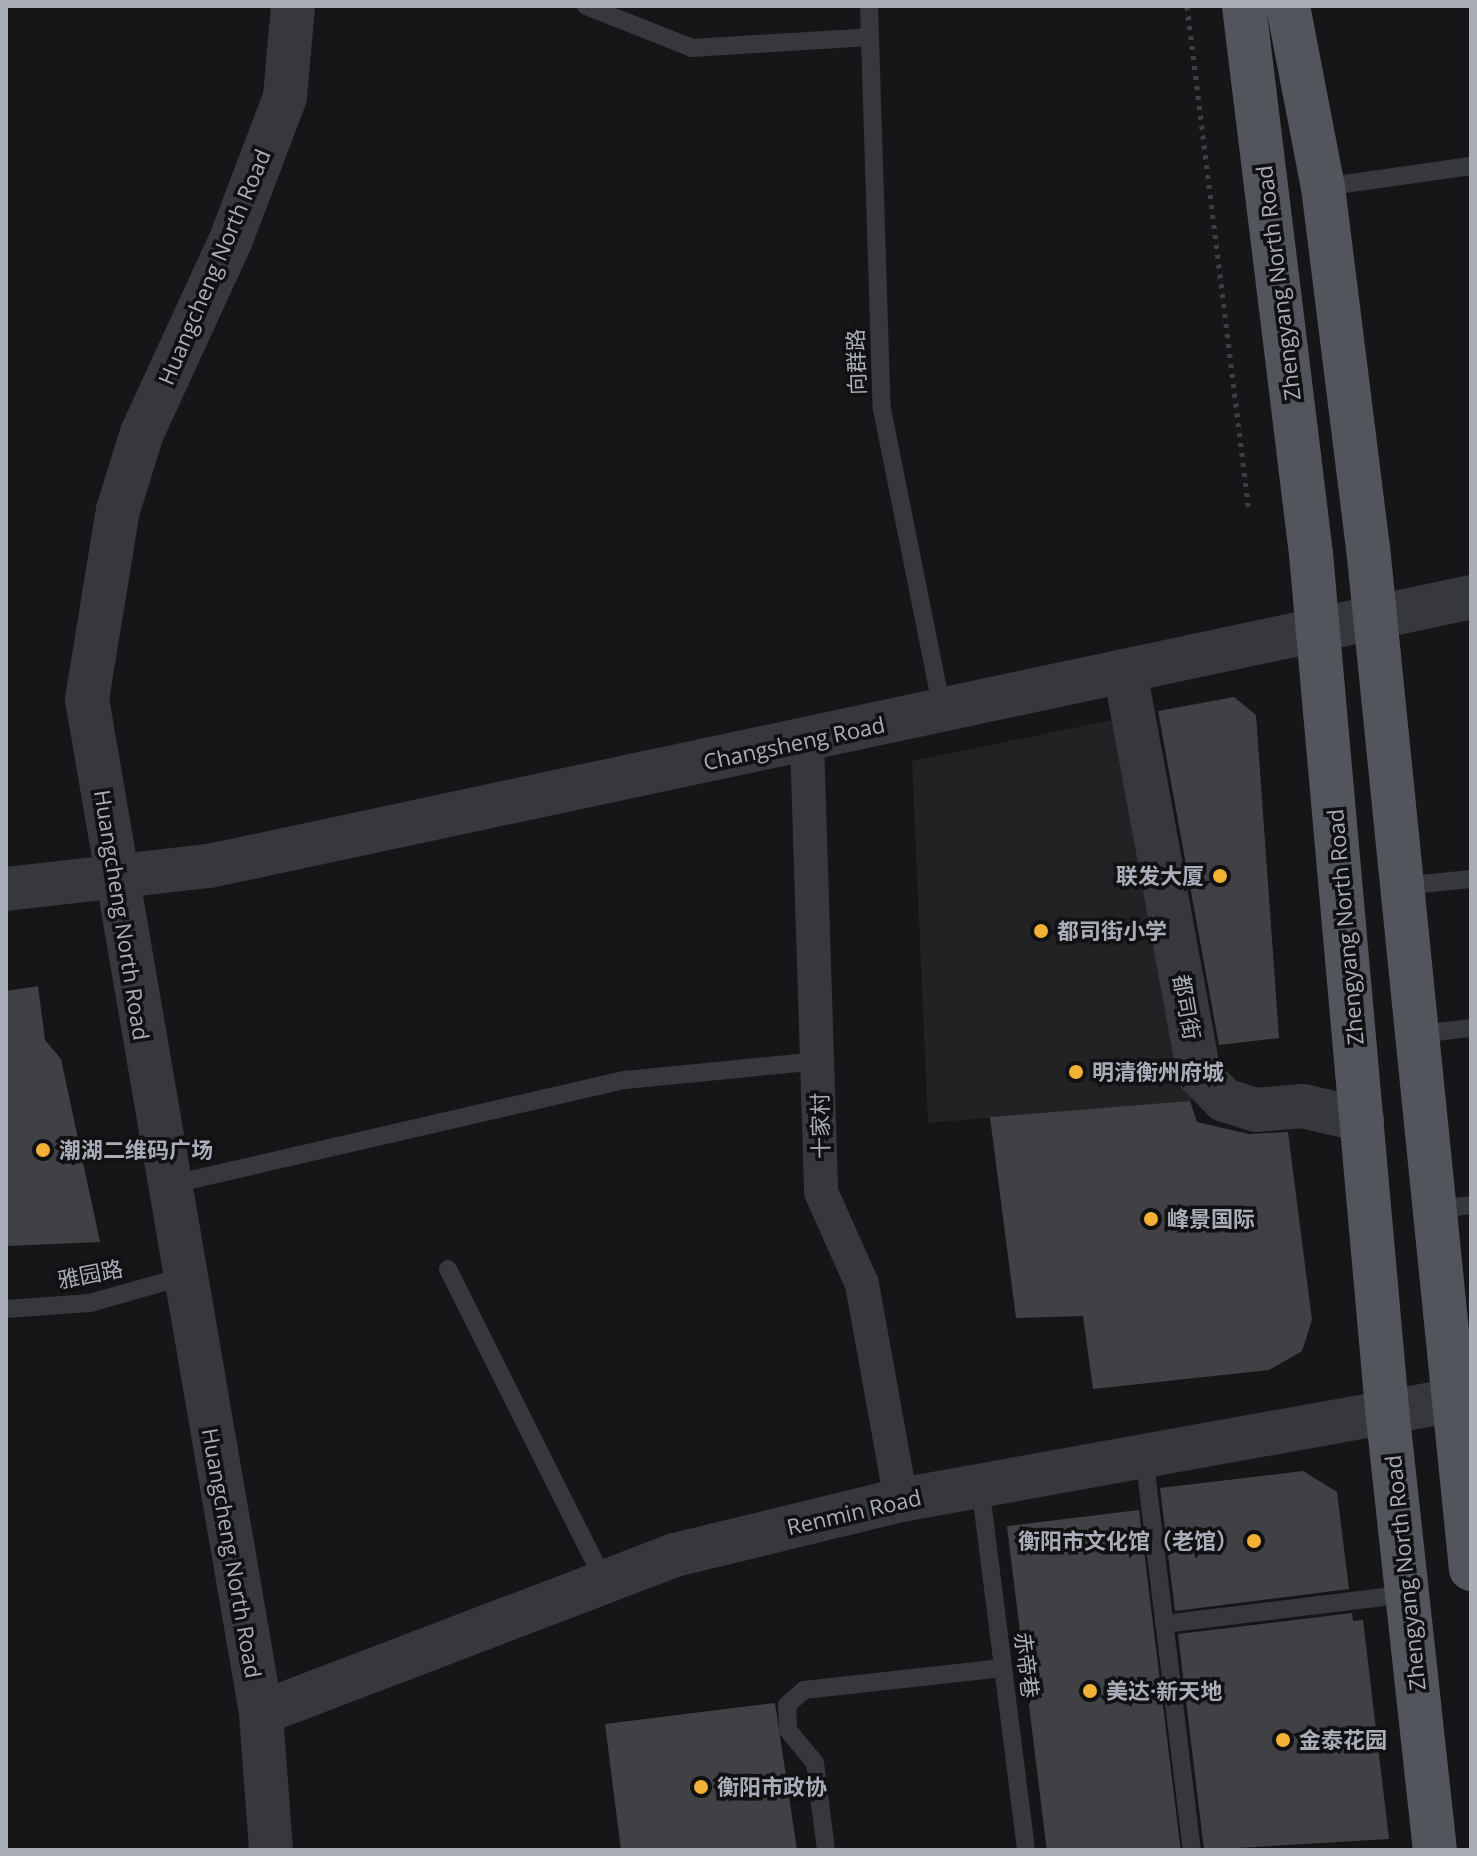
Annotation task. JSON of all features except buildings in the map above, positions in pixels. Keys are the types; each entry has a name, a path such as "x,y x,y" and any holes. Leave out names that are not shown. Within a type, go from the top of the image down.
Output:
{"main road":[{"name":"Zhengyang North Road","path":"1244,6 1318,630 1387,1409 1435,1850"},
{"path":"1288,6 1323,187 1375,618 1417,1034 1453,1207 1471,1569"}],"street":[{"name":"Huangcheng North Road","path":"271,1850 261,1713 166,1185 87,699 97,605 142,433 230,242 285,97 293,6"},
{"name":"Changsheng Road","path":"6,889 209,866 807,741 1471,597"},
{"name":"都司街","path":"1125,671 1199,1074 1224,1100 1256,1110 1303,1106 1362,1120"},
{"name":"十家村","path":"807,741 821,1192 862,1284 901,1500"},
{"name":"Changsheng Road","path":"6,872 116,876"},
{"name":"Renmin Road","path":"261,1713 675,1555 901,1500 1387,1409 1463,1398"}],"lane":[{"path":"586,6 692,48 870,37"},
{"name":"向群路","path":"870,6 882,409 942,711"},
{"path":"1323,187 1471,166"},
{"path":"1402,886 1471,879"},
{"path":"1417,1034 1471,1028"},
{"path":"166,1185 625,1080 819,1061"},
{"path":"448,1269 605,1582"},
{"name":"雅园路","path":"6,1309 90,1303 182,1277"},
{"path":"1144,1455 1192,1850"},
{"name":"赤帝巷","path":"980,1485 1003,1668 1020,1849"},
{"path":"1164,1624 1407,1594"},
{"path":"826,1850 815,1763 788,1730 787,1705 804,1690 1003,1668"}],"path":[{"path":"1187,6 1249,512"}],"shaded area":[{"name":"都司街小学","path":"1122,718 1193,1101 928,1123 912,761"}],"place":[{"name":"联发大厦","path":"1220,876"},
{"name":"都司街小学","path":"1041,931"},
{"name":"明清衡州府城","path":"1076,1072"},
{"name":"潮湖二维码广场","path":"43,1150"},
{"name":"峰景国际","path":"1151,1219"},
{"name":"衡阳市文化馆（老馆）","path":"1254,1541"},
{"name":"美达·新天地","path":"1090,1691"},
{"name":"金泰花园","path":"1283,1740"},
{"name":"衡阳市政协","path":"701,1787"}]}
